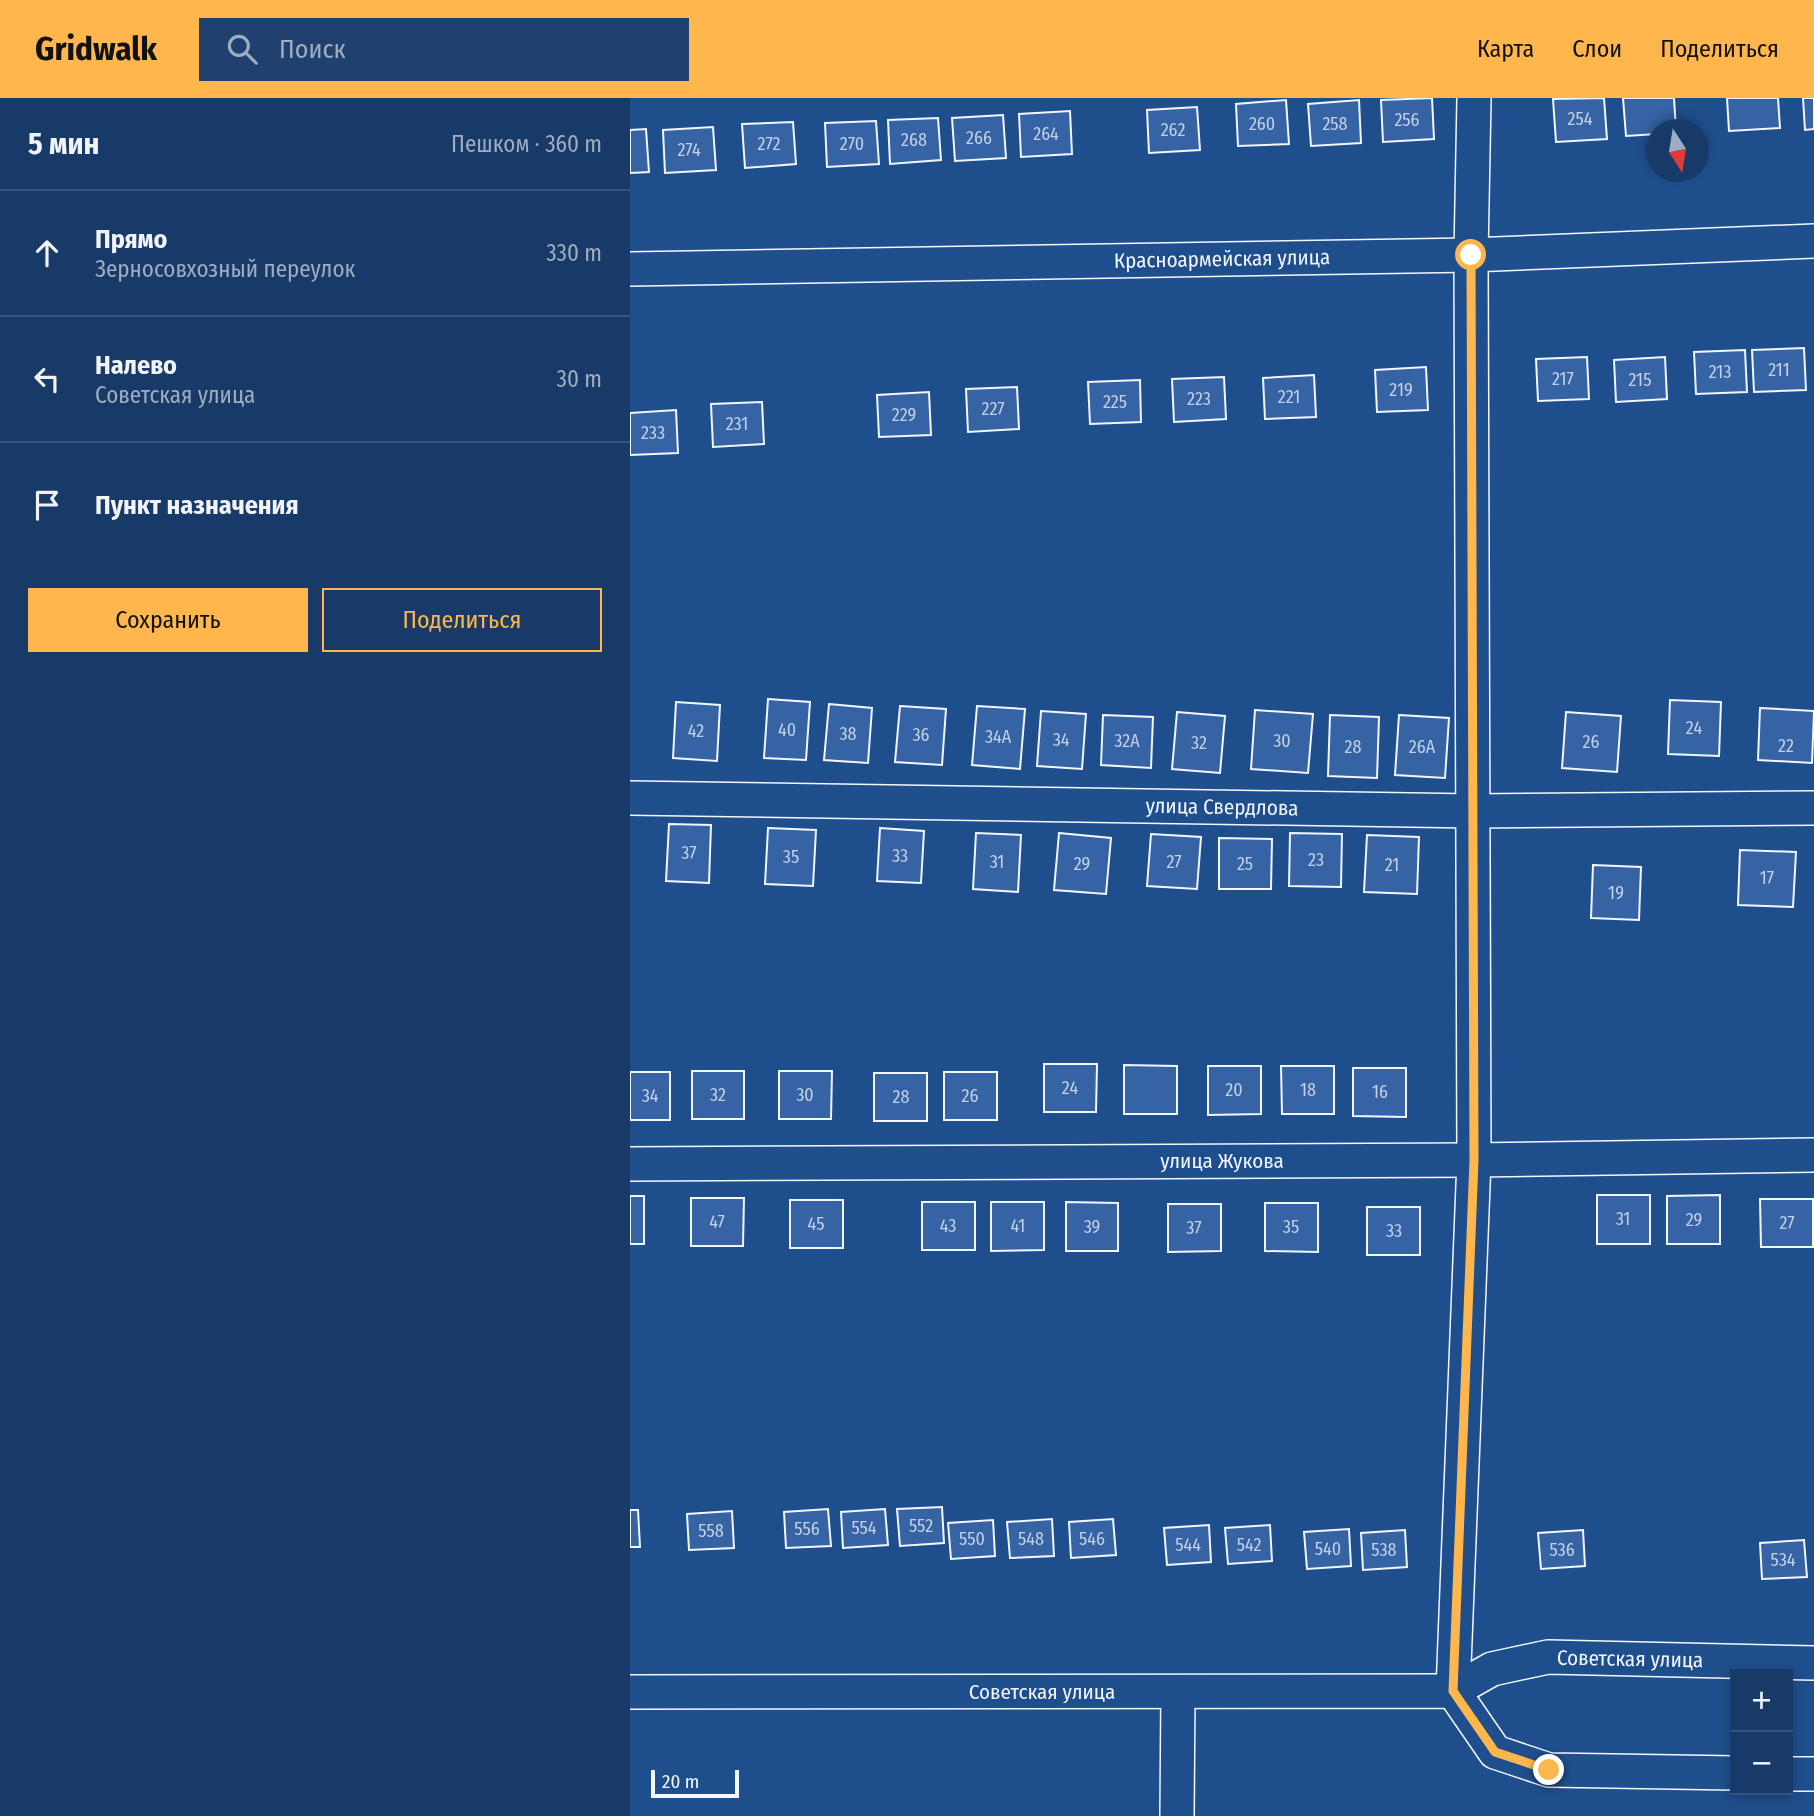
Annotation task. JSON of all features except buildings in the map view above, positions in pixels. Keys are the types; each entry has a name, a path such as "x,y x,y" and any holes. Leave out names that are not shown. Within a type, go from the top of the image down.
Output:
{"street":[{"path":"1474,98 1471,255 1474,1160 1453,1691 1495,1752 1549,1770 1730,1773"},
{"name":"Красноармейская улица","path":"630,269 1471,255 1814,241"},
{"name":"улица Свердлова","path":"630,798 1473,811 1814,808"},
{"name":"улица Жукова","path":"630,1164 1474,1160 1814,1155"},
{"name":"Советская улица","path":"630,1692 1453,1691 1492,1669 1548,1657 1814,1663"},
{"path":"1177,1816 1178,1692"},
{"path":"1793,1774 1814,1774"}],"route":[{"path":"1471,255 1474,1160 1453,1691 1495,1752 1549,1770"}]}
